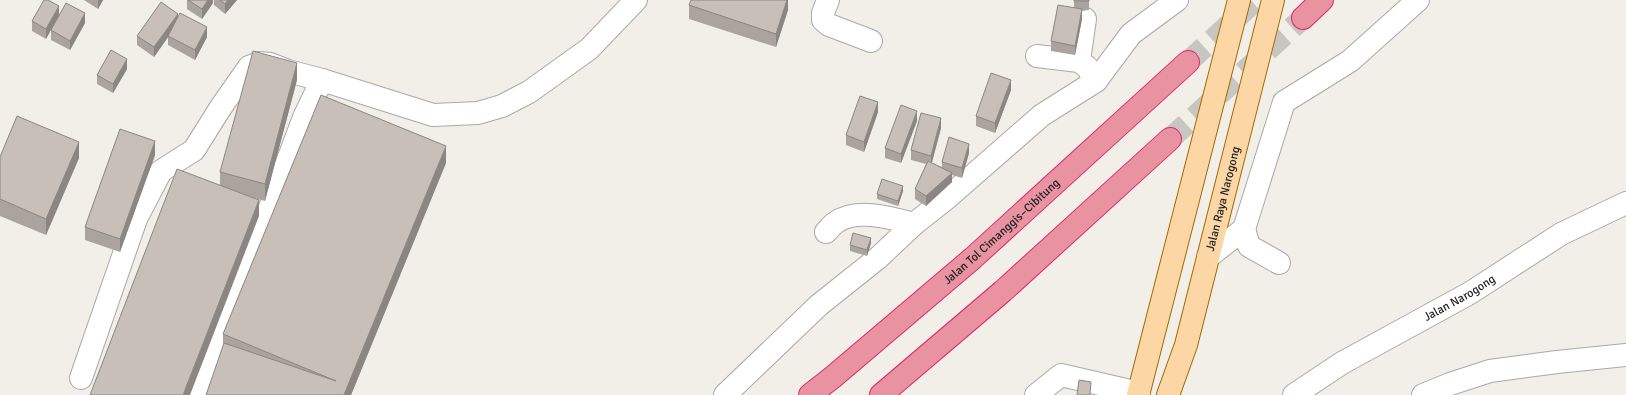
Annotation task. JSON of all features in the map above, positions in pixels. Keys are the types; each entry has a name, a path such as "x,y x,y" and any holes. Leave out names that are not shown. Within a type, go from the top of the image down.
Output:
{"highway":[{"path":"1303,18 1322,0"},
{"name":"Jalan Tol Cimanggis–Cibitung","path":"810,395 973,258 1188,62"},
{"path":"881,395 1003,291 1170,139"}],"main road":[{"path":"1138,394 1239,0"},
{"name":"Jalan Raya Narogong","path":"1168,395 1186,345 1273,0"},
{"path":"1178,395 1186,345"}],"street":[{"path":"828,0 823,13 823,20 829,25 871,41"},
{"path":"725,395 819,305 878,258 914,224 947,198 1042,115 1096,80 1130,34 1177,0"},
{"path":"1279,263 1249,246 1244,229 1284,102 1350,61 1418,0"},
{"path":"82,378 136,219 161,171 194,150 221,107 249,67 259,63 270,64 288,72 322,80 433,115 478,113 502,106 529,92 589,49 632,1"},
{"path":"1079,62 1085,19"},
{"path":"1037,56 1079,62 1087,67 1096,80"},
{"path":"199,395 305,115 322,80"},
{"name":"Jalan Narogong","path":"1294,395 1342,363 1470,293 1562,234 1626,203"},
{"path":"826,232 835,222 863,214 914,224"},
{"path":"1208,257 1244,229"},
{"path":"1423,395 1450,384 1490,372 1557,362 1626,355"},
{"path":"1036,395 1062,375 1138,394"}],"building":[{"path":"44,0 48,0 59,6 46,29 32,21"},
{"path":"188,0 208,0 202,9"},
{"path":"220,0 228,0 225,4"},
{"path":"691,0 787,0 776,34 689,5"},
{"path":"1089,0 1089,1 1074,1"},
{"path":"161,2 178,14 154,47 137,36"},
{"path":"66,3 85,13 70,41 51,30"},
{"path":"1058,5 1082,9 1075,46 1051,41"},
{"path":"180,13 207,27 195,50 168,36"},
{"path":"111,50 127,59 113,84 97,75"},
{"path":"253,51 297,63 265,184 220,172"},
{"path":"991,73 1011,80 995,123 976,116"},
{"path":"321,95 446,146 344,395 206,395 224,343 336,381 223,334"},
{"path":"860,96 878,102 864,142 846,135"},
{"path":"901,105 917,111 901,154 885,148"},
{"path":"921,113 941,118 931,156 911,150"},
{"path":"17,116 79,142 46,219 0,199 0,157"},
{"path":"120,129 155,141 120,239 85,227"},
{"path":"949,137 969,144 962,168 942,162"},
{"path":"928,161 952,173 926,196 915,189"},
{"path":"177,169 259,200 183,395 90,395"},
{"path":"882,179 903,186 898,201 877,194"},
{"path":"853,233 871,238 867,250 850,245"},
{"path":"1079,380 1091,382 1090,395 1077,395"}],"tunnel":[{"path":"1188,62 1256,0"},
{"path":"1170,139 1303,18"}]}
